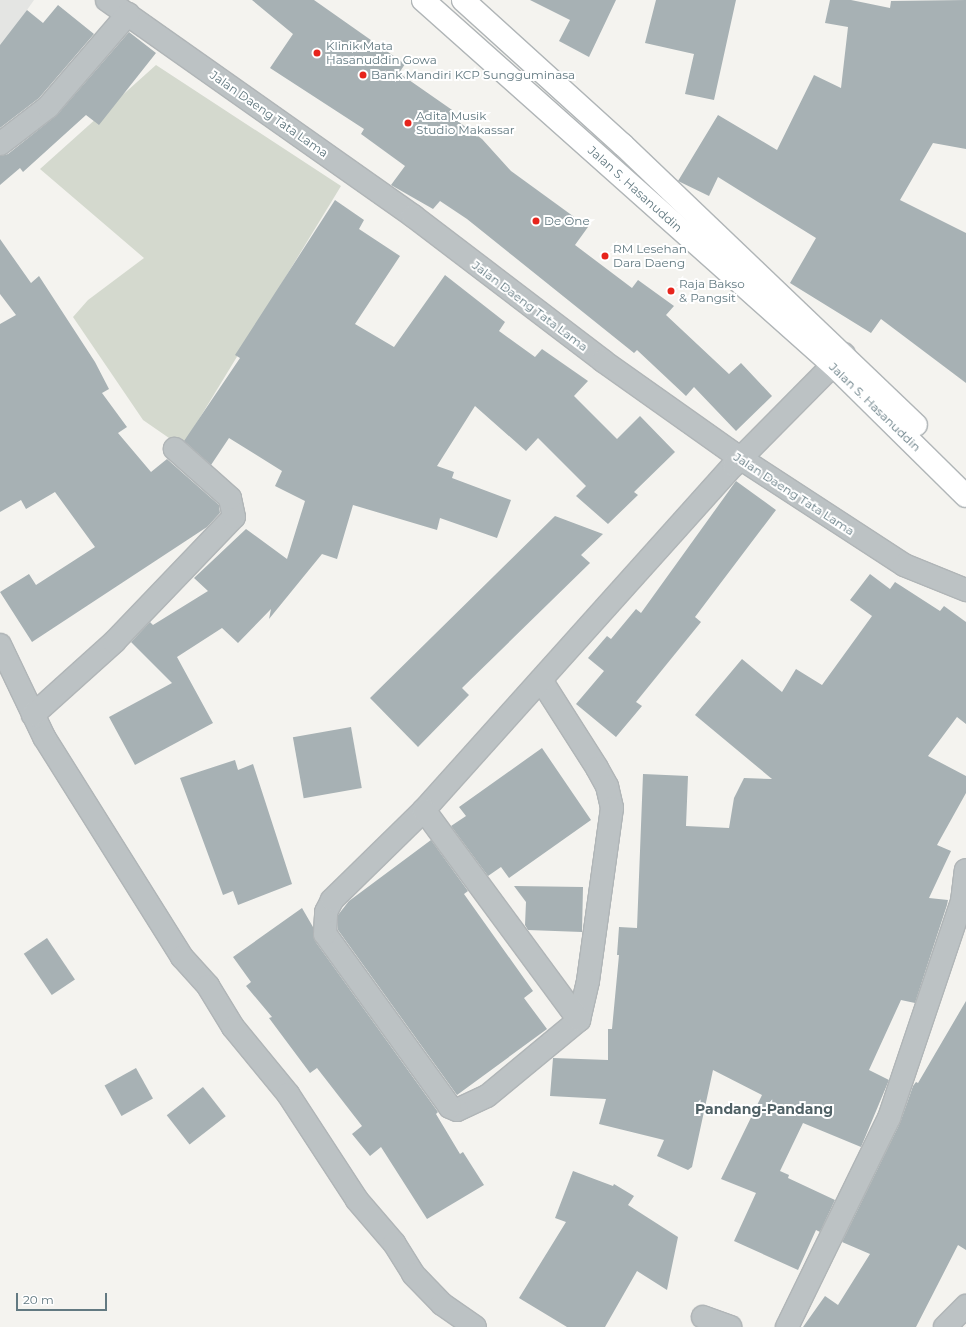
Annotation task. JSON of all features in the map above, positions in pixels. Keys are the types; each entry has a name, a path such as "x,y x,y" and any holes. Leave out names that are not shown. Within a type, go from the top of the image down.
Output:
{"highway":[{"name":"Jalan S. Hasanuddin","path":"423,0 839,360 966,476"},
{"name":"Jalan S. Hasanuddin","path":"463,0 623,145 839,360 966,496"}],"street":[{"name":"Jalan Daeng Tata Lama","path":"107,0 413,216 603,361 740,458 904,566 966,590"},
{"path":"0,144 48,107 128,14"},
{"path":"541,680 607,786 612,808 588,981 579,1020 474,1105 457,1110 450,1107 325,934 324,918 332,900 424,810 740,458 839,360"},
{"path":"34,715 114,642 234,517 230,498 175,449"},
{"path":"0,645 44,737 182,957 208,986 242,1039 288,1094 357,1200 394,1243 413,1274 442,1304 475,1327"},
{"path":"424,810 579,1020"},
{"path":"787,1327 889,1118 962,901 966,870"},
{"path":"946,1327 966,1306"},
{"path":"703,1317 730,1327"}],"shaded area":[{"path":"0,0 34,0 0,49"},
{"path":"156,65 341,186 182,447 143,420 73,317 88,300 144,258 40,169"}],"building":[{"path":"252,0 314,0 405,64 399,73 455,112 452,117 482,139 511,171 588,227 575,245 632,288 638,280 674,306 666,315 729,374 741,363 772,396 736,431 694,387 686,396 637,350 634,353 467,219 440,201 433,209 391,185 405,166 361,134 364,129 270,68 293,34"},
{"path":"530,0 616,0 589,57 559,41 570,20"},
{"path":"656,0 736,0 714,100 685,94 694,54 645,43"},
{"path":"830,0 851,0 890,8 891,1 966,0 966,149 933,143 900,200 966,233 966,383 881,319 871,333 790,283 816,238 718,177 709,196 678,181 718,115 777,150 814,75 841,88 848,27 825,23"},
{"path":"58,5 94,34 39,98 0,128 0,45 27,10 43,23"},
{"path":"129,32 156,53 99,125 86,115 23,172 20,168 0,185 0,156 8,154 57,115"},
{"path":"335,200 364,220 359,229 400,256 355,324 394,347 445,275 505,322 499,331 535,357 542,349 588,381 574,396 617,439 640,416 675,452 634,492 638,495 608,524 576,496 586,486 538,438 526,451 475,406 437,466 454,472 452,478 511,500 497,538 440,518 437,530 353,505 337,559 322,554 269,619 271,609 238,643 222,628 177,657 213,723 135,765 109,717 172,683 131,642 150,622 153,625 208,591 194,578 246,529 287,559 305,501 275,486 282,471 229,438 211,465 184,441 240,358 235,355"},
{"path":"0,239 31,283 39,276 95,362 109,389 102,393 127,427 118,433 151,472 167,459 219,505 220,513 207,527 32,642 0,592 29,574 36,585 95,547 55,492 26,509 21,500 0,512 0,324 16,315 0,294"},
{"path":"736,481 776,510 695,617 701,622 636,702 642,706 616,737 576,704 604,671 588,658 607,636 611,639 636,609 641,613"},
{"path":"555,516 603,534 581,555 590,563 462,688 469,695 418,747 370,698"},
{"path":"870,574 890,589 895,582 940,611 944,606 966,622 966,724 957,717 928,756 966,776 966,793 937,845 951,851 929,898 948,900 915,1003 901,1000 869,1070 889,1080 861,1147 803,1123 780,1171 789,1175 788,1178 835,1200 820,1232 816,1230 798,1270 734,1241 756,1193 721,1179 762,1095 713,1070 692,1167 688,1170 657,1156 664,1140 599,1124 606,1099 550,1096 553,1058 608,1060 608,1029 612,1029 619,955 617,955 619,927 637,928 643,774 688,776 686,826 729,828 734,798 744,778 772,779 695,715 742,659 782,692 796,669 822,685 872,616 850,600"},
{"path":"351,727 362,788 304,798 293,737"},
{"path":"542,748 591,820 509,878 501,867 488,876 451,826 466,816 459,807"},
{"path":"235,760 238,770 253,764 292,884 238,905 233,891 223,895 180,778"},
{"path":"431,840 468,891 464,894 533,991 524,998 547,1029 457,1095 338,930 338,915 349,901"},
{"path":"514,886 583,887 582,932 528,930 525,925 526,902"},
{"path":"302,908 313,927 315,941 438,1112 436,1114 460,1154 463,1152 484,1185 427,1219 381,1147 370,1156 352,1134 362,1126 317,1068 310,1073 269,1018 272,1017 246,986 251,982 233,957"},
{"path":"47,938 75,979 52,995 24,954"},
{"path":"966,1001 966,1250 958,1245 916,1327 803,1327 825,1296 838,1305 870,1254 842,1242 900,1123 913,1086 916,1082 918,1083"},
{"path":"136,1068 153,1099 121,1116 105,1085"},
{"path":"203,1087 226,1116 190,1144 167,1115"},
{"path":"573,1171 613,1186 614,1184 634,1196 628,1205 678,1237 667,1290 637,1271 605,1327 567,1327 519,1298 566,1222 555,1218"}],"place":[{"name":"Klinik Mata Hasanuddin Gowa","path":"317,53"},
{"name":"Bank Mandiri KCP Sungguminasa","path":"363,75"},
{"name":"Adita Musik Studio Makassar","path":"408,123"},
{"name":"De One","path":"536,221"},
{"name":"RM Lesehan Dara Daeng","path":"605,256"},
{"name":"Raja Bakso & Pangsit","path":"671,291"}],"district":[{"name":"Pandang-Pandang","path":"764,1109"}]}
